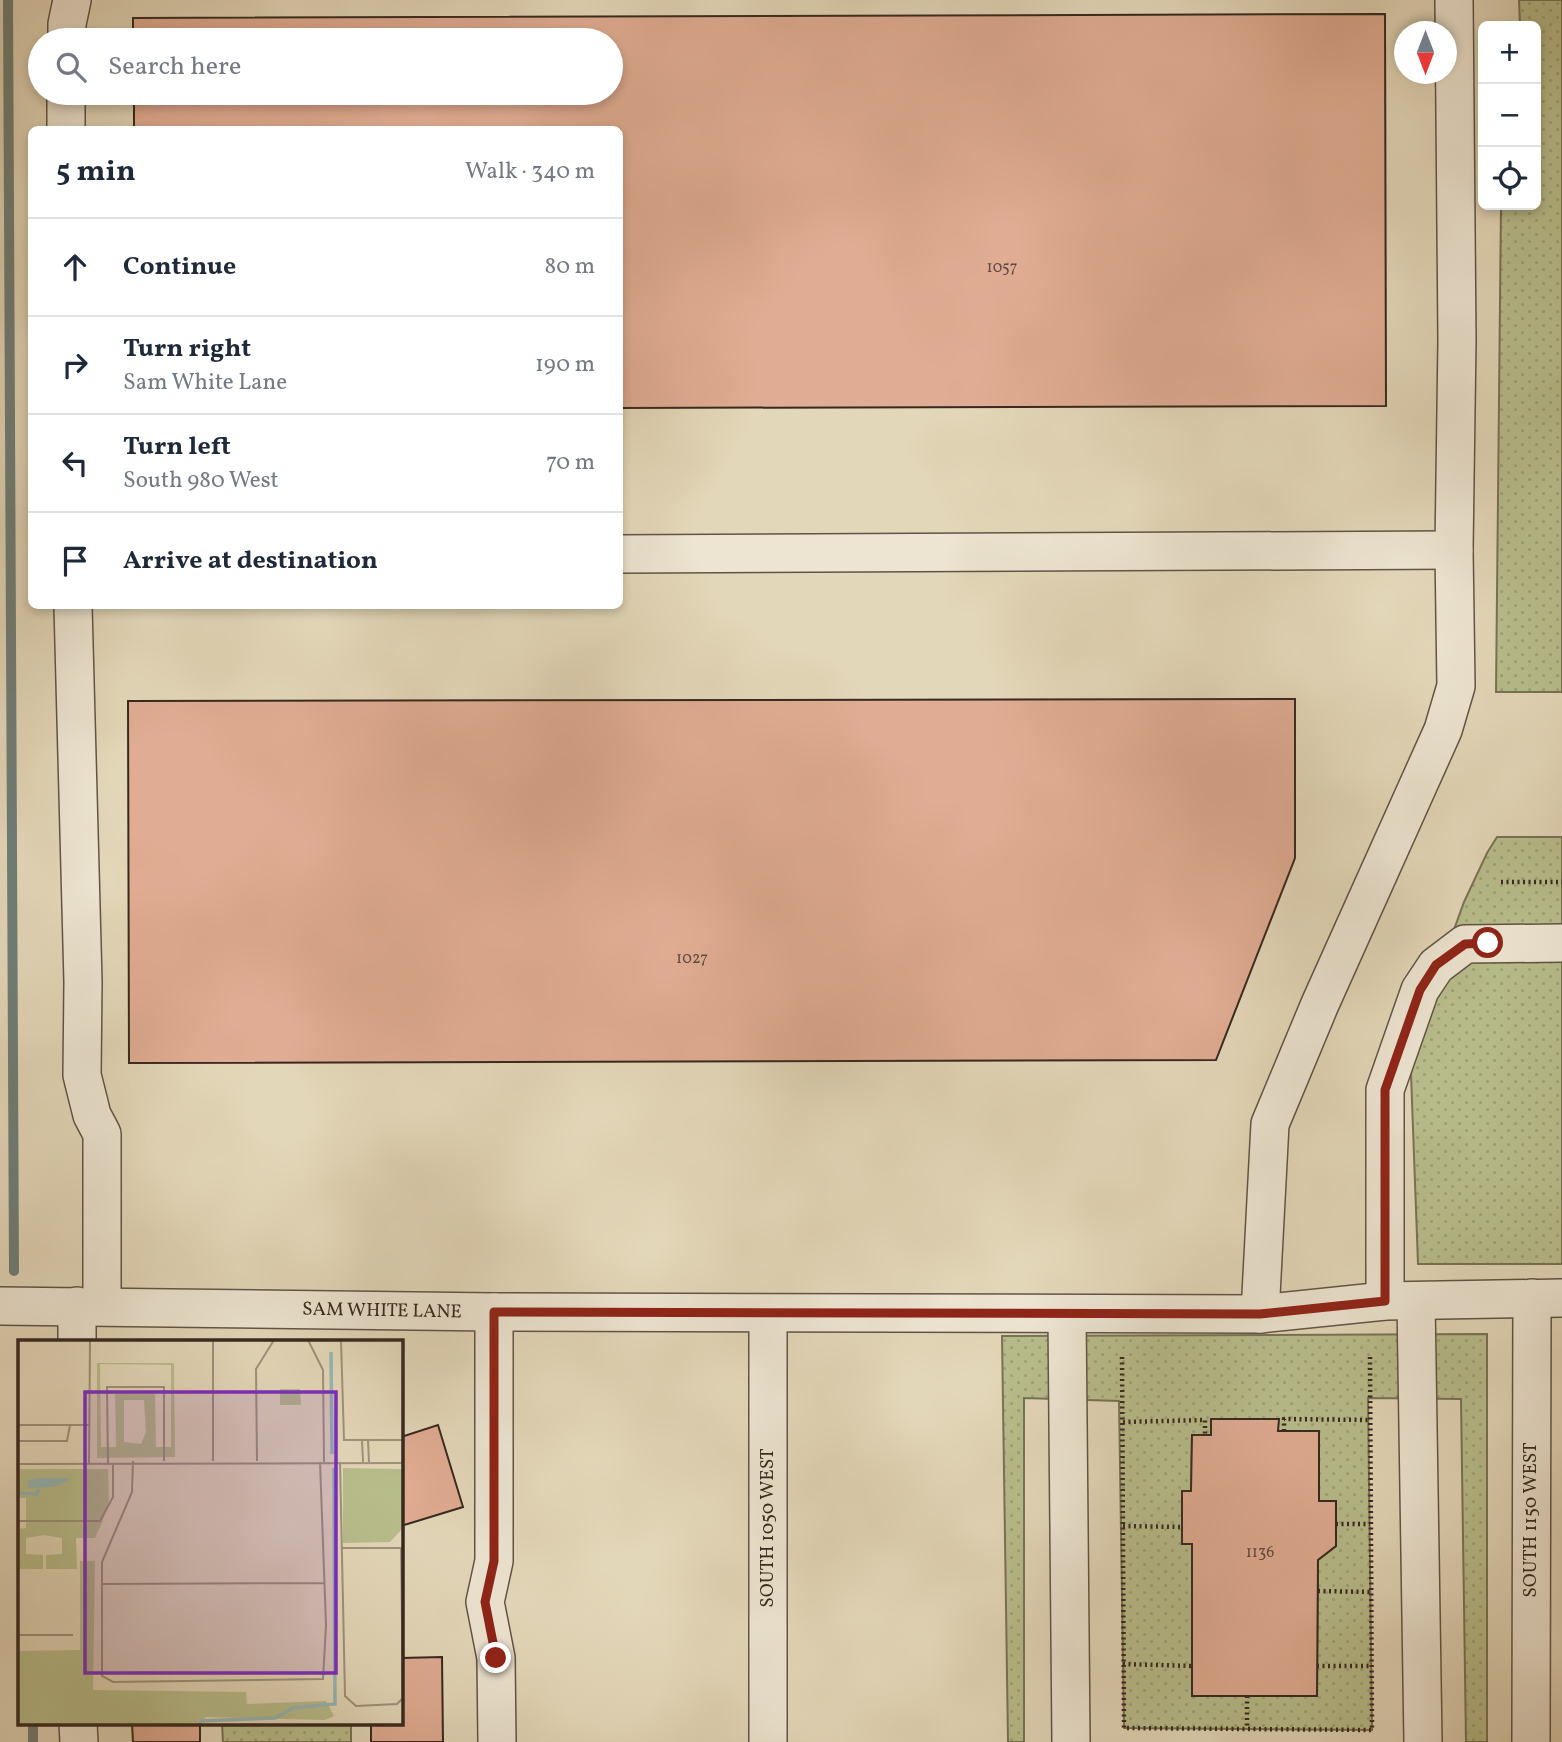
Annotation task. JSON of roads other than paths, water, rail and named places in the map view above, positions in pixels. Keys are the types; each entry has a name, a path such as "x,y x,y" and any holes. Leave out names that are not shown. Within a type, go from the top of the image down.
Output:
{"street":[{"path":"67,28 72,0"},
{"path":"1260,1314 1270,1124 1320,1004 1443,730 1456,686 1454,0"},
{"path":"66,105 66,126"},
{"path":"623,554 1454,550"},
{"path":"73,609 83,982 82,1075 92,1115 102,1134 86,1318"},
{"path":"1423,1742 1401,1301 1385,1090 1420,990 1436,965 1465,944 1562,943"},
{"name":"SAM WHITE LANE","path":"0,1306 86,1318 494,1312 1260,1314 1401,1301 1547,1298"},
{"name":"SOUTH 1150 WEST","path":"1531,1742 1547,1537 1547,1298"},
{"path":"494,1312 494,1561 485,1602 496,1658 497,1742"},
{"name":"SOUTH 1050 WEST","path":"768,1314 768,1742"},
{"path":"1067,1314 1071,1742"},
{"path":"78,1724 79,1742"}],"waterway":[{"path":"8,0 14,1271"},
{"path":"33,1724 33,1742"}]}
